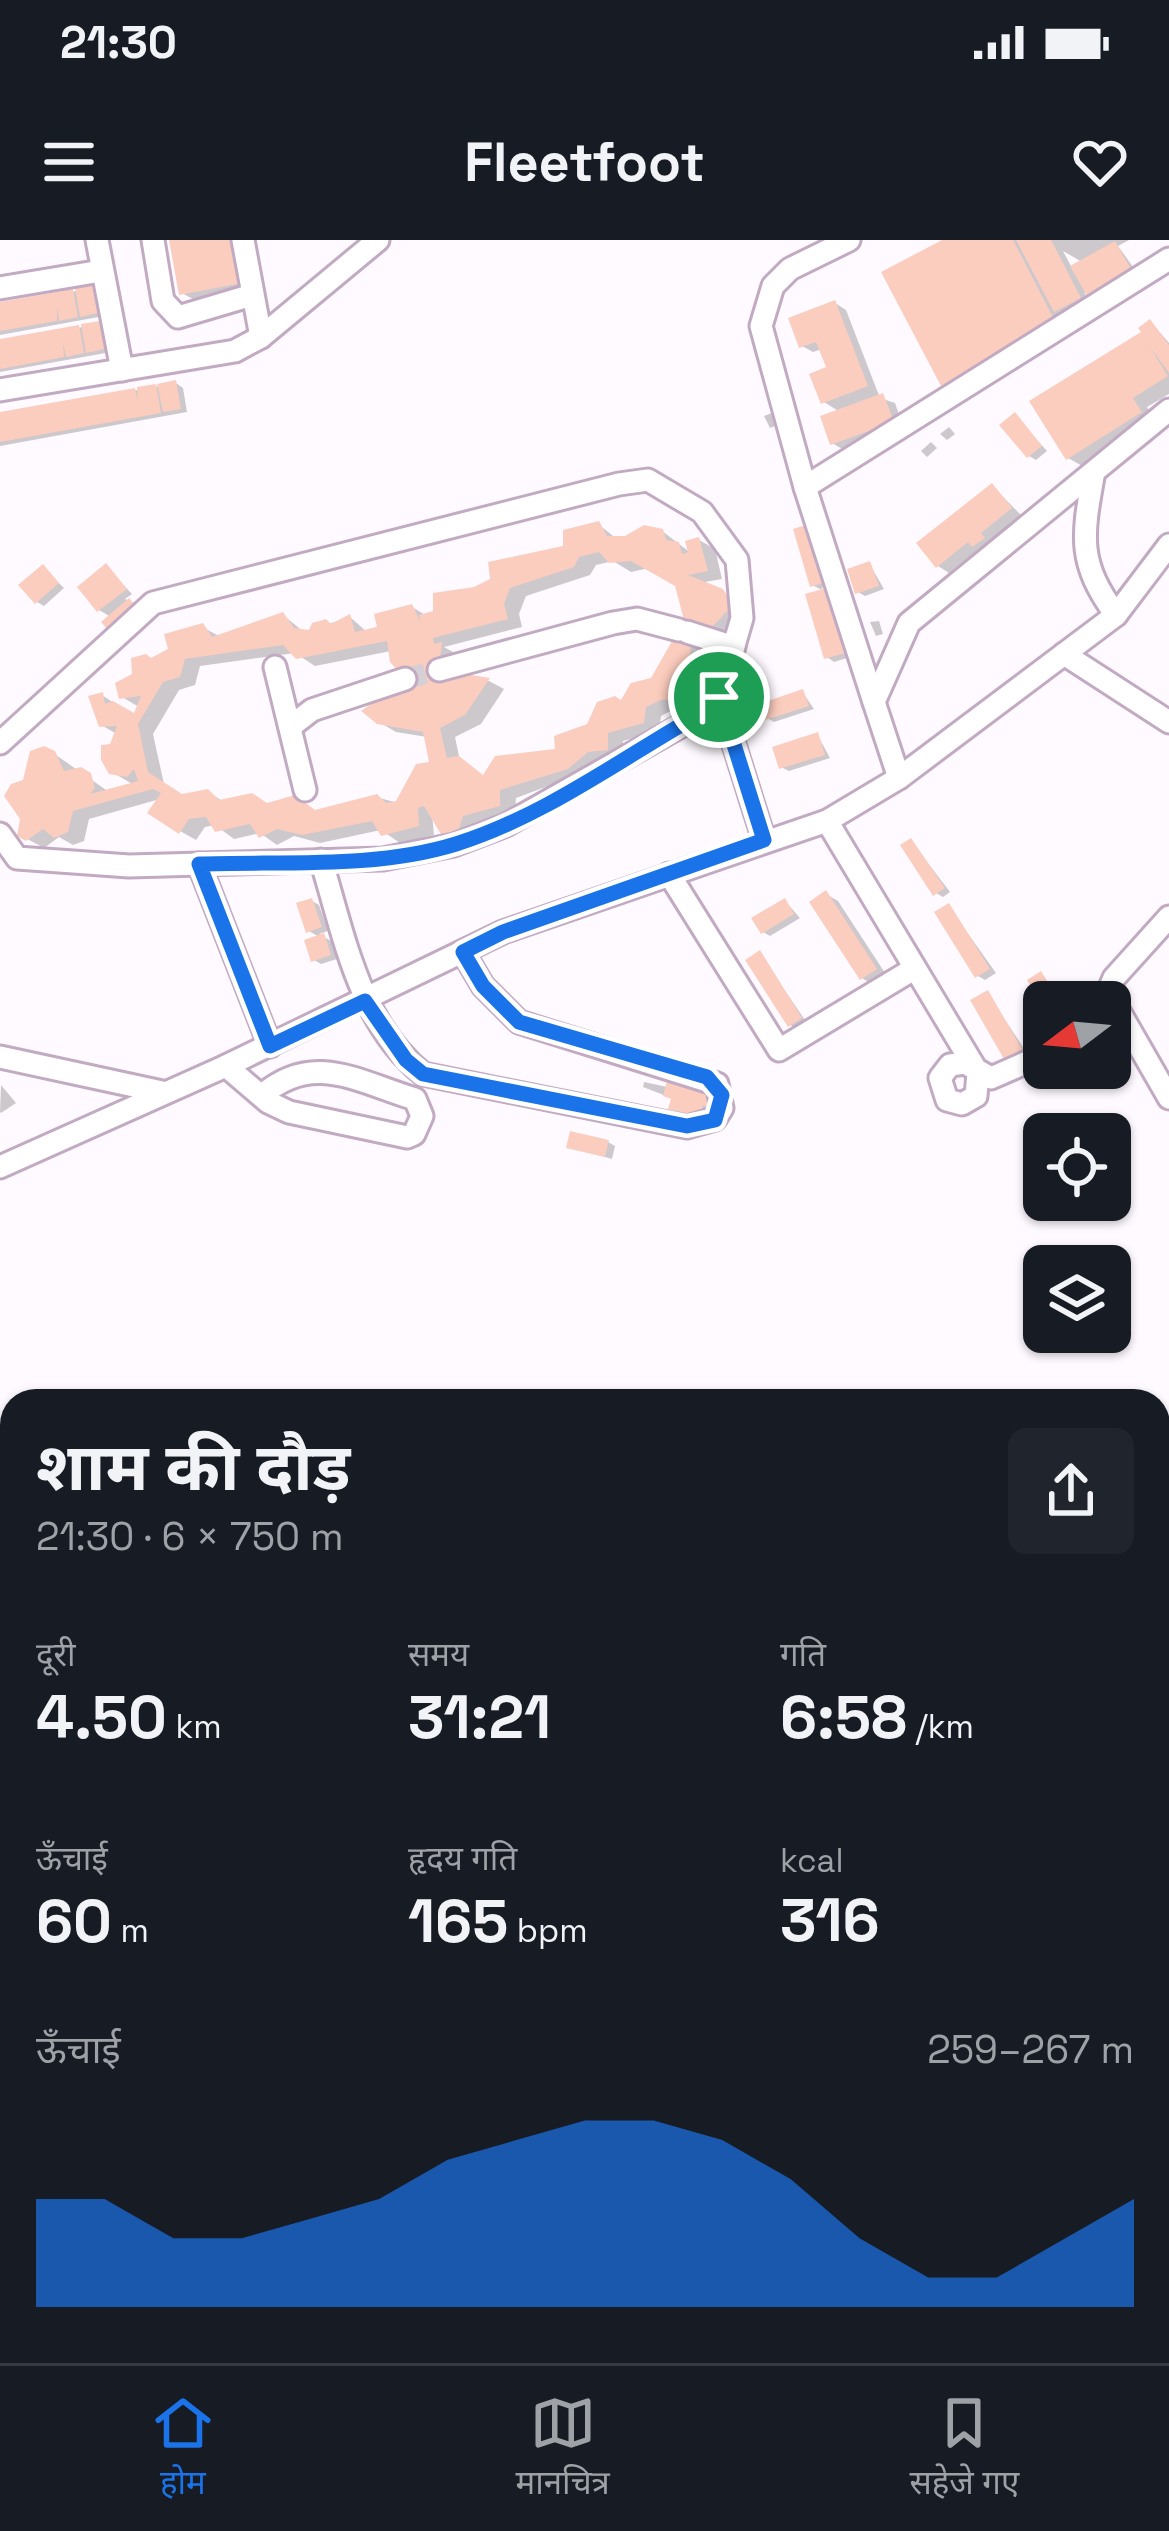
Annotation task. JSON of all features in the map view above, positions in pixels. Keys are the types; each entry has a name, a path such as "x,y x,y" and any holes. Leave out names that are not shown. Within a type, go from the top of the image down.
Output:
{"street":[{"path":"98,240 122,370"},
{"path":"153,240 163,301 178,317 252,295"},
{"path":"243,240 261,338"},
{"path":"0,390 205,359 261,338 378,240"},
{"path":"849,240 773,286 760,326 805,487 899,778"},
{"path":"805,487 1169,259"},
{"path":"0,287 101,271"},
{"path":"1160,427 1169,396"},
{"path":"874,702 909,623 1160,427 1169,410"},
{"path":"1093,477 1082,539 1091,578 1116,615"},
{"path":"0,742 153,603 648,480 702,512 737,560 742,618 719,697 764,840"},
{"path":"0,1167 270,1046 503,932 827,821 899,778 1116,615 1169,545"},
{"path":"439,670 625,621 683,631 734,647"},
{"path":"1064,654 1169,722"},
{"path":"275,667 305,790"},
{"path":"290,727 312,710 405,679"},
{"path":"0,834 16,858 199,864 383,859 454,845 506,825 693,718 719,697"},
{"path":"827,821 912,970 978,1073 997,1077 1023,1064"},
{"path":"321,860 365,1001 406,1060 423,1074 687,1126 715,1120 722,1095 707,1077 519,1022 483,986 463,952"},
{"path":"199,864 270,1046"},
{"path":"668,874 778,1050 912,970"},
{"path":"1169,917 1114,978 1108,992 1169,1098"},
{"path":"0,1057 163,1093"},
{"path":"226,1066 261,1096 289,1112 407,1137 414,1134 422,1116 415,1100 316,1068 282,1078 261,1096"}],"building":[{"path":"169,240 234,240 242,283 179,295"},
{"path":"942,240 1013,240 1057,325 941,386 881,272"},
{"path":"1016,240 1051,240 1081,298 1054,312"},
{"path":"1115,241 1132,271 1087,296 1070,266"},
{"path":"93,285 98,313 80,317 75,288"},
{"path":"73,289 78,317 59,321 57,307 57,321 0,331 0,302"},
{"path":"835,300 868,386 821,404 809,374 826,367 816,342 799,348 788,318"},
{"path":"1150,319 1169,345 1169,373 1150,347 1168,376 1133,398 1142,412 1066,460 1029,401 1141,332 1138,328"},
{"path":"100,321 105,349 86,353 81,324"},
{"path":"79,325 84,353 66,357 63,343 64,357 0,369 0,339"},
{"path":"176,380 181,409 163,412 157,384"},
{"path":"156,384 161,413 0,442 0,412 135,388 138,402 137,387"},
{"path":"883,393 894,422 830,445 820,416"},
{"path":"1015,412 1042,446 1027,458 999,425"},
{"path":"992,483 1012,508 981,533 985,538 972,547 968,542 936,568 916,543"},
{"path":"599,521 607,536 625,536 644,525 663,529 666,540 679,542 682,554 688,552 685,541 699,537 708,571 688,575 723,589 733,605 713,626 692,624 682,642 691,647 687,672 675,675 685,692 681,699 661,700 646,707 644,723 608,733 608,750 588,752 568,769 500,790 500,806 463,816 458,832 442,836 424,806 418,808 419,826 381,836 372,821 302,835 277,829 259,838 250,824 215,832 206,817 189,819 179,834 147,813 161,793 153,789 73,811 68,832 54,838 43,829 26,841 17,836 20,819 4,796 11,784 23,780 30,751 44,746 55,751 64,771 81,767 91,773 95,788 90,794 138,781 134,769 127,777 109,774 101,760 101,745 110,744 117,726 99,727 88,696 103,692 105,704 113,701 134,713 141,696 119,699 115,683 132,674 131,658 146,654 151,658 168,649 164,634 203,623 212,637 283,612 294,628 309,630 312,623 326,619 331,624 350,614 355,632 377,627 374,614 412,604 421,623 419,615 433,611 433,593 474,587 490,579 488,562 563,546 563,530","holes":["599,552 609,563 631,561 675,586 684,620 651,678 631,683 621,700 615,696 597,702 587,724 554,736 555,749 495,756 483,775 459,756 447,758 440,728 465,715 490,678 439,670 442,642 434,644 433,638 508,619 504,604 510,588 574,567 579,557","387,641 390,662 405,679 361,711 377,724 423,732 429,762 416,764 396,801 386,803 377,794 315,810 295,795 267,803 252,793 219,800 208,789 182,794 148,772 138,724 163,682 180,677 185,659 283,645 296,659"]},
{"path":"809,524 826,582 810,587 793,529"},
{"path":"870,561 879,586 855,594 847,569"},
{"path":"106,563 127,589 97,612 77,587"},
{"path":"43,564 59,583 35,604 18,585"},
{"path":"826,588 845,653 824,659 805,594"},
{"path":"129,598 140,611 112,635 101,622"},
{"path":"803,689 809,706 765,720 759,704"},
{"path":"818,732 825,755 779,769 772,747"},
{"path":"911,838 945,888 933,896 900,845"},
{"path":"826,890 877,969 860,980 809,902"},
{"path":"312,898 322,927 306,933 296,903"},
{"path":"785,898 794,914 761,934 751,918"},
{"path":"949,903 990,969 975,978 934,912"},
{"path":"324,933 331,955 311,962 304,940"},
{"path":"760,950 802,1018 788,1027 745,960"},
{"path":"1041,971 1047,981 1028,981"},
{"path":"988,990 1022,1049 1004,1059 970,1000"},
{"path":"667,1081 715,1094 711,1108 703,1105 700,1118 668,1109 671,1099 663,1096"},
{"path":"570,1131 609,1140 605,1157 566,1148"}],"tunnel":[{"path":"405,679 439,670"}],"route":[{"path":"719,697 764,840 503,932 463,952 483,986 519,1022 707,1077 722,1095 715,1120 687,1126 423,1074 406,1060 365,1001 270,1046 199,864 383,859 454,845 506,825 693,718 719,697"}]}
